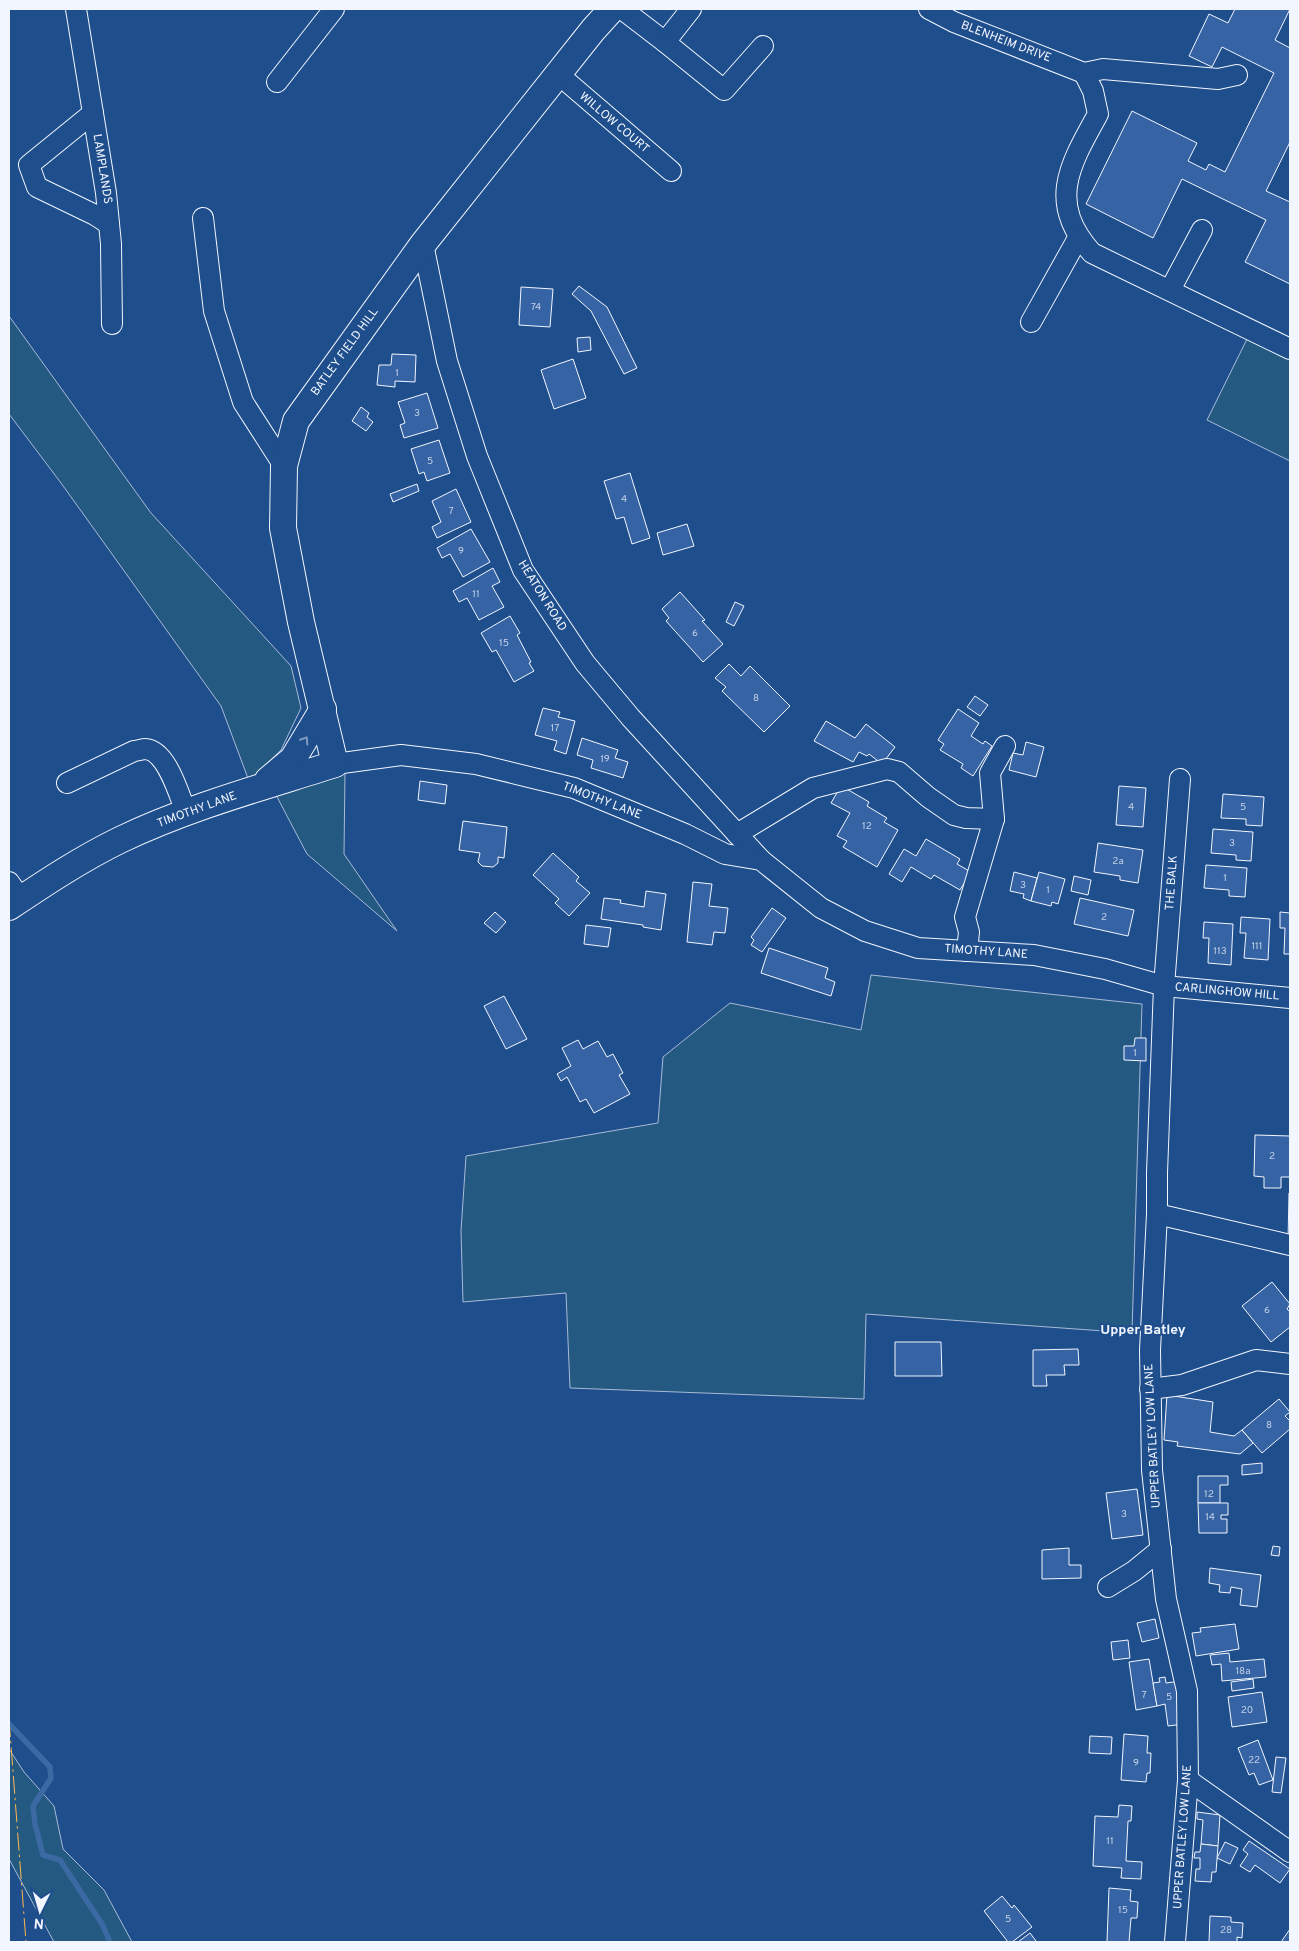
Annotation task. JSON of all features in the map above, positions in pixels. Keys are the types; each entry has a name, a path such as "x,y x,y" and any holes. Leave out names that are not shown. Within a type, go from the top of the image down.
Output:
{"main road":[{"name":"BATLEY FIELD HILL","path":"335,764 301,622 283,528 284,466 296,421 423,244 612,9"},
{"path":"260,788 293,759 323,709"},
{"name":"TIMOTHY LANE","path":"13,896 60,873 119,840 186,812 335,764"}],"street":[{"name":"LAMPLANDS","path":"76,9 106,193 109,224 112,324"},
{"path":"277,82 334,9"},
{"path":"622,9 724,90 763,46"},
{"path":"664,42 691,9"},
{"name":"BLENHEIM DRIVE","path":"929,9 954,22 1084,73"},
{"path":"1237,75 1218,79 1103,69 1084,73 1093,91 1098,114 1077,150 1066,184 1066,210 1078,238 1092,253 1290,348"},
{"name":"WILLOW COURT","path":"558,74 671,171"},
{"name":"LAMPLANDS","path":"93,113 29,165 37,187 95,215 109,224"},
{"path":"203,218 214,311 243,402 284,466"},
{"path":"1170,290 1202,230"},
{"path":"1031,322 1078,238"},
{"name":"HEATON ROAD","path":"423,244 447,361 477,456 523,570 585,663 632,718 761,860"},
{"path":"967,951 969,932 965,917 994,819 990,773 1005,746"},
{"path":"67,783 134,752 145,749 152,750 164,760 186,812"},
{"name":"TIMOTHY LANE","path":"335,764 401,755 476,764 574,788 685,834 725,854 761,860 821,908 864,931 918,948 1034,955 1104,969 1164,986"},
{"path":"737,834 813,788 887,769 898,772 928,797 954,815 966,818 994,819"},
{"name":"THE BALK","path":"1164,986 1180,780"},
{"name":"CARLINGHOW HILL","path":"1164,986 1290,998"},
{"name":"UPPER BATLEY LOW LANE","path":"1164,986 1150,1389 1152,1470 1166,1599 1187,1690 1188,1780 1175,1942"},
{"path":"1157,1214 1290,1245"},
{"path":"1150,1389 1182,1385 1256,1360 1290,1364"},
{"path":"1108,1587 1134,1571 1160,1549"},
{"path":"1188,1780 1290,1852"}],"shaded area":[{"path":"9,316 151,513 291,666 301,708 281,750 249,781 221,706 61,483 9,414"},
{"path":"1248,337 1290,358 1290,461 1207,420"},
{"path":"345,772 344,854 397,931 307,854 276,795"},
{"path":"871,975 1142,1004 1132,1333 866,1314 864,1399 570,1388 566,1293 463,1302 461,1231 466,1156 658,1123 663,1057 730,1003 861,1030"},
{"path":"9,1749 24,1772 54,1806 63,1849 104,1890 132,1942 54,1942 9,1859"}],"building":[{"path":"1235,9 1290,9 1275,40 1290,48 1290,142 1266,191 1290,202 1290,284 1245,262 1266,220 1182,179 1153,238 1086,204 1132,111 1197,143 1188,161 1206,170 1209,164 1225,172 1274,73 1222,47 1212,67 1189,56 1209,14 1228,23"},
{"path":"579,286 607,307 637,368 624,374 591,311 572,294"},
{"path":"521,287 553,289 550,327 519,325"},
{"path":"590,337 591,350 578,352 577,338"},
{"path":"392,354 416,355 415,382 395,381 395,387 377,385 379,365 391,365"},
{"path":"573,359 586,398 554,409 541,370"},
{"path":"427,393 438,428 404,438 400,425 405,423 398,402"},
{"path":"361,407 369,413 367,417 373,422 366,431 352,421"},
{"path":"439,440 450,473 427,481 424,472 419,474 411,449"},
{"path":"630,473 650,538 632,544 624,517 616,519 604,481"},
{"path":"417,484 419,491 393,502 390,494"},
{"path":"456,489 471,522 437,538 432,527 441,522 432,501"},
{"path":"687,524 694,546 663,555 657,533"},
{"path":"471,529 490,562 463,577 450,554 442,558 437,548"},
{"path":"493,568 500,582 492,586 504,607 479,620 467,598 459,602 453,591"},
{"path":"680,592 705,620 702,621 723,644 703,662 666,621 669,618 662,609"},
{"path":"735,602 744,606 734,626 726,622"},
{"path":"510,616 520,633 517,635 534,671 514,682 496,650 492,652 481,633"},
{"path":"729,664 741,676 750,666 790,706 764,732 722,691 726,687 715,678"},
{"path":"975,696 988,705 980,716 967,707"},
{"path":"543,708 560,712 558,717 575,721 566,754 554,750 557,741 535,735"},
{"path":"958,709 979,723 971,736 983,744 985,741 992,746 973,776 961,768 963,764 940,750 944,744 938,740"},
{"path":"826,721 855,738 866,724 895,747 882,764 869,754 867,756 859,752 853,762 814,741"},
{"path":"582,738 618,750 615,758 628,762 623,778 591,768 593,760 577,755"},
{"path":"1026,742 1044,747 1036,777 1009,770 1013,753 1023,755"},
{"path":"420,781 447,785 445,804 418,800"},
{"path":"1119,786 1146,788 1143,827 1116,825"},
{"path":"845,788 869,802 867,806 887,818 884,822 898,830 877,867 843,847 847,841 837,836 850,813 831,803 838,791"},
{"path":"1223,794 1264,797 1262,826 1246,825 1246,819 1221,818"},
{"path":"463,821 507,827 504,858 498,857 498,863 493,867 482,866 478,862 480,853 459,850"},
{"path":"1213,829 1253,832 1251,861 1236,860 1236,855 1211,853"},
{"path":"926,839 960,859 957,864 971,872 960,890 934,875 931,879 911,867 902,882 889,874 904,849 916,856"},
{"path":"1098,843 1143,850 1138,883 1120,880 1120,876 1094,872"},
{"path":"553,853 579,877 576,881 590,893 569,916 555,903 559,899 533,875"},
{"path":"1206,865 1247,868 1245,897 1229,896 1229,890 1204,888"},
{"path":"1014,872 1037,878 1031,901 1023,898 1024,894 1010,891"},
{"path":"1039,872 1065,879 1058,904 1052,902 1051,906 1031,901"},
{"path":"1074,876 1091,880 1088,895 1071,891"},
{"path":"693,882 712,884 709,906 728,908 725,933 714,932 712,945 687,942"},
{"path":"646,891 666,894 661,930 643,927 643,925 601,919 604,898 621,900 620,903 644,907"},
{"path":"1080,898 1134,910 1128,936 1074,924"},
{"path":"772,908 786,918 762,952 751,945 754,940 751,937"},
{"path":"495,912 506,922 496,933 484,923"},
{"path":"1280,912 1290,913 1290,954 1284,954 1285,928 1280,928"},
{"path":"1241,917 1270,919 1268,960 1244,958 1246,933 1240,933"},
{"path":"1204,922 1233,924 1231,965 1208,963 1209,938 1203,938"},
{"path":"586,925 611,928 608,947 584,944"},
{"path":"769,948 828,968 825,978 835,982 831,996 761,973"},
{"path":"504,996 527,1039 506,1049 484,1006"},
{"path":"1135,1038 1146,1038 1146,1061 1124,1060 1124,1046 1134,1046"},
{"path":"578,1040 583,1049 598,1041 607,1057 613,1054 623,1073 619,1075 630,1094 594,1113 586,1099 580,1102 567,1077 561,1081 557,1074 571,1066 562,1048"},
{"path":"1255,1135 1290,1136 1290,1177 1281,1177 1281,1188 1264,1188 1264,1177 1254,1176"},
{"path":"1290,1193 1290,1242 1288,1241"},
{"path":"1272,1282 1290,1304 1287,1309 1290,1312 1290,1327 1271,1342 1242,1306"},
{"path":"895,1342 941,1342 942,1376 895,1376"},
{"path":"1078,1349 1079,1365 1064,1365 1065,1375 1046,1375 1047,1386 1033,1386 1033,1350"},
{"path":"1167,1395 1213,1402 1210,1432 1234,1436 1242,1430 1253,1443 1240,1454 1177,1446 1178,1442 1164,1440"},
{"path":"1279,1399 1290,1412 1285,1416 1290,1421 1290,1429 1262,1453 1242,1430"},
{"path":"1262,1463 1262,1473 1242,1475 1242,1465"},
{"path":"1198,1476 1228,1476 1228,1485 1220,1485 1220,1503 1198,1503"},
{"path":"1137,1489 1143,1535 1112,1539 1106,1493"},
{"path":"1198,1503 1228,1503 1228,1515 1221,1515 1221,1519 1227,1519 1227,1533 1199,1533"},
{"path":"1273,1546 1280,1547 1279,1556 1271,1555"},
{"path":"1069,1548 1069,1565 1081,1565 1081,1578 1042,1579 1042,1550"},
{"path":"1210,1568 1261,1575 1257,1607 1240,1605 1242,1589 1231,1587 1230,1593 1219,1592 1220,1585 1209,1583"},
{"path":"1155,1619 1159,1638 1142,1642 1137,1623"},
{"path":"1235,1624 1239,1649 1196,1656 1192,1633 1201,1632 1200,1628"},
{"path":"1128,1640 1130,1658 1113,1660 1111,1642"},
{"path":"1229,1653 1230,1662 1264,1659 1266,1677 1222,1681 1221,1664 1212,1665 1210,1655"},
{"path":"1149,1659 1157,1706 1136,1710 1129,1662"},
{"path":"1165,1677 1166,1683 1181,1681 1184,1724 1168,1726 1165,1704 1157,1706 1153,1683 1160,1682 1159,1678"},
{"path":"1253,1679 1254,1688 1232,1691 1231,1682"},
{"path":"1262,1692 1267,1722 1232,1727 1228,1697"},
{"path":"1124,1734 1148,1736 1147,1753 1151,1753 1150,1773 1147,1773 1146,1782 1121,1780"},
{"path":"1090,1736 1112,1737 1111,1754 1089,1753"},
{"path":"1258,1740 1273,1780 1259,1785 1254,1773 1249,1775 1238,1748"},
{"path":"1276,1757 1286,1758 1281,1793 1272,1792"},
{"path":"1119,1805 1132,1806 1131,1821 1128,1821 1126,1861 1142,1862 1141,1879 1121,1878 1122,1868 1093,1866 1095,1816 1118,1817"},
{"path":"1197,1812 1220,1815 1218,1846 1201,1844 1203,1820 1197,1819"},
{"path":"1249,1841 1290,1869 1280,1883 1255,1865 1250,1872 1240,1866 1248,1854 1243,1850"},
{"path":"1225,1842 1238,1848 1230,1864 1217,1858"},
{"path":"1201,1844 1218,1846 1216,1872 1212,1872 1211,1882 1195,1881 1196,1869 1200,1869 1200,1858 1194,1858 1195,1852 1200,1852"},
{"path":"1109,1888 1131,1890 1130,1901 1138,1902 1137,1918 1131,1918 1129,1942 1107,1942"},
{"path":"1002,1896 1012,1908 1014,1905 1032,1927 1012,1942 1008,1942 984,1911"},
{"path":"1210,1916 1231,1917 1231,1922 1243,1923 1242,1938 1237,1937 1237,1942 1209,1942"},
{"path":"1290,1929 1290,1942 1281,1942"},
{"path":"1030,1933 1036,1941 1018,1942"}],"waterway":[{"path":"9,1724 50,1767 51,1778 33,1806 35,1824 43,1855 60,1860 102,1924 110,1942"}],"power":[{"path":"9,1719 26,1942"}],"district":[{"name":"Upper Batley","path":"1143,1330"}]}
